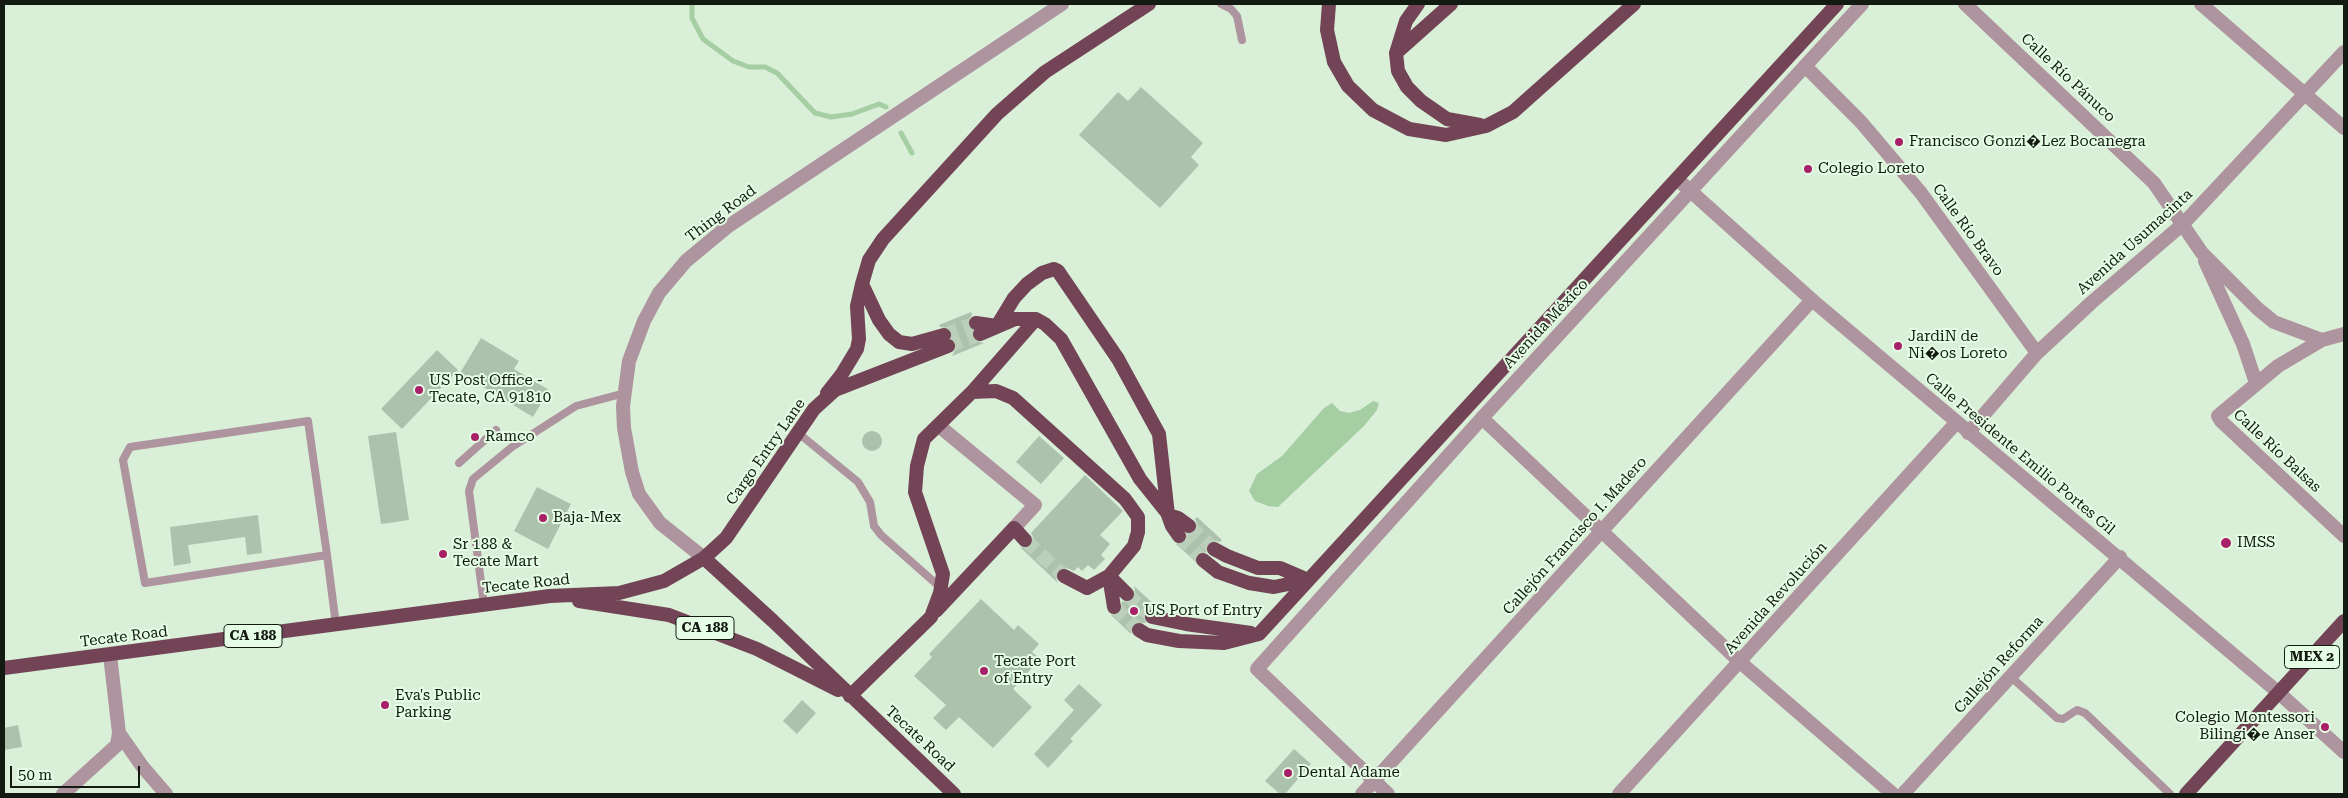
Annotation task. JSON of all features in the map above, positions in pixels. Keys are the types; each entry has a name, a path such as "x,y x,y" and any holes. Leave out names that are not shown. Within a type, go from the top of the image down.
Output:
{"highway":[{"path":"814,409 842,374 857,349 859,339 857,306 862,284 870,260 884,239 997,114 1045,72 1149,4"},
{"path":"1329,4 1327,30 1334,62 1348,86 1373,110 1409,129 1446,135 1486,126 1513,112 1634,4"},
{"path":"1418,4 1406,21 1396,53 1398,71 1407,88 1421,101 1447,119 1486,126"},
{"path":"1396,53 1451,4"},
{"path":"1139,630 1147,635 1179,641 1224,642 1259,634 1837,4"},
{"path":"998,326 1014,298 1027,284 1042,273 1054,269 1058,271 1118,359 1159,434 1168,515 1172,526 1184,531"},
{"name":"Cargo Entry Lane","path":"704,558 726,538 814,409 836,390 946,341 912,344 899,342 889,334 879,320 862,284"},
{"path":"930,617 941,588 943,574 915,492 917,466 924,439 972,392 1036,319"},
{"path":"978,328 998,326 1015,320 1036,319 1045,324 1061,339 1140,479 1168,515"},
{"path":"972,392 996,391 1013,398 1125,498 1138,517 1138,532 1134,546 1109,576 1087,588 1064,576"},
{"path":"850,696 930,617 1014,528 1025,540"},
{"path":"1214,549 1258,568 1280,568 1308,580"},
{"name":"Tecate Road","path":"4,668 550,596 619,592 664,581 704,558 955,794"},
{"path":"1203,560 1218,572 1250,584 1274,587 1308,580"},
{"path":"1109,576 1127,594"},
{"path":"1109,576 1114,607"},
{"name":"CA 188","path":"550,596 669,615 757,649 850,696"},
{"path":"1152,617 1186,624 1259,634"},
{"name":"MEX 2","path":"2186,794 2344,621"}],"street":[{"name":"Thing Road","path":"704,558 660,523 639,494 632,472 624,428 624,393 629,362 651,307 686,261 727,228 816,166 1062,4"},
{"name":"Avenida México","path":"1374,781 1257,670 1482,418 1862,4"},
{"name":"Calle Río Pánuco","path":"1965,4 2154,183 2202,253"},
{"path":"2201,4 2344,128"},
{"name":"Avenida Usumacinta","path":"1968,433 2037,354 2092,302 2183,224 2306,95 2344,52"},
{"name":"Calle Río Bravo","path":"1804,66 1861,122 1922,193 2037,354"},
{"name":"Calle Presidente Emilio Portes Gil","path":"1677,179 1812,300 1956,423 2120,557 2280,693 2344,752"},
{"path":"2202,253 2274,322 2322,340"},
{"path":"2202,253 2243,344 2256,383 2278,366 2322,340 2344,334"},
{"name":"Callejón Francisco I. Madero","path":"1362,794 1812,300"},
{"name":"Calle Río Balsas","path":"2256,383 2220,413 2219,419 2344,536"},
{"path":"1482,418 1740,662 1893,794"},
{"name":"Avenida Revolución","path":"1619,794 1956,423"},
{"path":"939,426 1035,505 1014,528"},
{"name":"Callejón Reforma","path":"1902,794 2120,557"},
{"path":"63,794 117,745 119,733 110,655"},
{"path":"119,733 142,766 166,794"},
{"path":"1374,781 1388,794"}],"lane":[{"path":"1221,4 1231,9 1237,16 1242,40"},
{"path":"484,605 469,492 472,479 512,447 576,406 624,393"},
{"path":"327,555 144,583 123,460 130,447 308,421 327,555 336,624"},
{"path":"459,463 496,430"},
{"path":"797,432 858,482 870,502 874,526 881,535 941,588"},
{"path":"2011,677 2058,718 2064,719 2077,710 2085,713 2170,794"}],"shaded area":[{"path":"1373,401 1379,403 1377,410 1364,426 1278,507 1268,506 1255,501 1249,491 1257,474 1282,456 1324,408 1332,403 1340,411 1349,413 1360,410"}],"building":[{"path":"1141,87 1203,143 1191,157 1199,165 1160,208 1079,135 1118,92 1128,101"},
{"path":"971,312 972,315 967,322 972,331 972,337 975,341 984,343 952,356 957,347 952,338 952,332 950,328 940,327 939,325"},
{"path":"481,338 519,361 514,369 549,390 533,417 460,373"},
{"name":"US Post Office - Tecate, CA 91810","path":"437,350 458,370 402,429 381,409"},
{"path":"872,431 879,434 882,441 879,448 872,451 865,448 862,441 865,434"},
{"path":"396,432 409,520 381,524 368,436"},
{"path":"1039,436 1064,458 1041,484 1016,462"},
{"path":"1085,475 1123,511 1100,535 1110,544 1101,555 1105,559 1094,570 1088,565 1082,571 1078,567 1074,571 1064,567 1060,568 1055,576 1058,583 1020,547 1026,549 1031,546 1034,539 1031,533"},
{"name":"Baja-Mex","path":"537,487 571,504 548,549 514,531"},
{"path":"258,515 262,553 247,555 245,537 188,545 191,563 174,566 170,527"},
{"name":"US Port of Entry","path":"1197,517 1222,540 1220,542 1214,540 1209,542 1206,545 1206,552 1197,554 1195,561 1176,544 1184,543 1188,535 1196,532 1198,526 1195,519"},
{"name":"US Port of Entry","path":"1134,586 1159,609 1146,611 1143,616 1146,623 1134,623 1131,626 1131,634 1111,615 1120,613 1122,601 1129,603 1133,600 1136,596"},
{"name":"Tecate Port of Entry","path":"981,599 1014,630 1018,625 1039,644 1032,652 1040,659 1013,689 1032,707 993,748 959,717 946,730 933,718 946,705 914,676 932,657 929,654"},
{"path":"1079,684 1102,705 1070,739 1073,741 1048,768 1034,754 1074,710 1064,700"},
{"path":"802,700 816,713 797,734 783,721"},
{"path":"18,725 22,747 4,750 4,728"},
{"name":"Dental Adame","path":"1294,749 1311,764 1285,794 1280,794 1265,781"}],"waterway":[{"path":"692,4 692,18 703,39 733,61 749,67 765,67 777,73 815,113 831,117 852,114 879,104 886,107"},
{"path":"901,133 912,153"}],"tunnel":[{"path":"944,335 976,323"},
{"path":"948,346 980,334"},
{"path":"1189,526 1214,549"},
{"path":"1179,536 1203,560"},
{"path":"1025,540 1064,576"},
{"path":"1127,594 1152,617"},
{"path":"1114,607 1139,630"}],"place":[{"name":"Francisco Gonzi�Lez Bocanegra","path":"1899,142"},
{"name":"Colegio Loreto","path":"1808,169"},
{"name":"JardiN de Ni�os Loreto","path":"1898,346"},
{"name":"US Post Office - Tecate, CA 91810","path":"419,390"},
{"name":"Ramco","path":"475,437"},
{"name":"Baja-Mex","path":"543,518"},
{"name":"IMSS","path":"2226,543"},
{"name":"Sr 188 & Tecate Mart","path":"443,554"},
{"name":"US Port of Entry","path":"1134,611"},
{"name":"Tecate Port of Entry","path":"984,671"},
{"name":"Eva's Public Parking","path":"385,705"},
{"name":"Colegio Montessori Bilingi�e Anser","path":"2325,727"},
{"name":"Dental Adame","path":"1288,773"}]}
